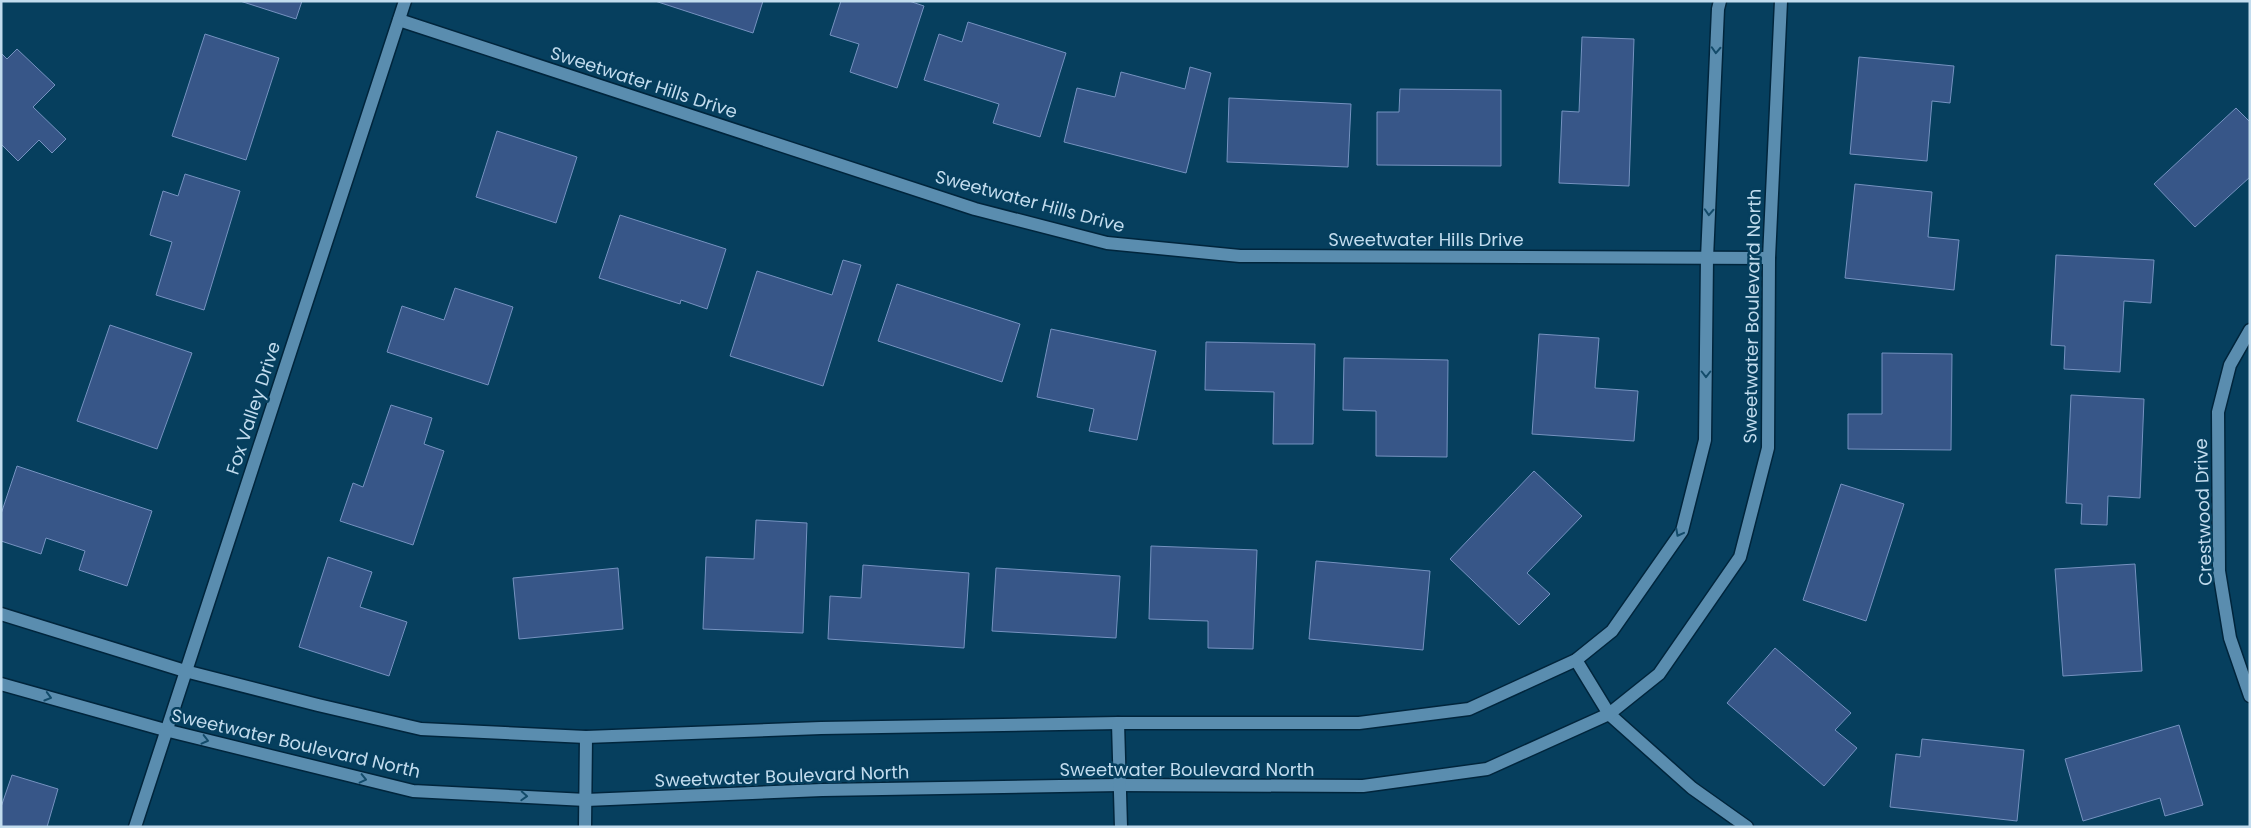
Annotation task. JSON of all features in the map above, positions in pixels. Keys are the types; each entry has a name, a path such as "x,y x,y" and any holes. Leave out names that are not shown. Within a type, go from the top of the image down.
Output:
{"street":[{"name":"Fox Valley Drive","path":"135,827 165,730 405,1"},
{"path":"1,614 185,671 318,705 421,728 586,737 820,728 1118,723 1359,723 1469,708 1576,660 1612,631 1682,531 1705,440 1707,258 1718,9 1720,1"},
{"name":"Sweetwater Boulevard North","path":"1,684 165,730 412,791 586,800 822,790 1119,785 1363,786 1487,769 1609,714 1659,674 1740,557 1768,448 1769,258 1781,1"},
{"name":"Sweetwater Hills Drive","path":"399,20 975,208 1107,243 1240,256 1769,258"},
{"name":"Crestwood Drive","path":"2250,330 2230,365 2218,412 2219,571 2230,638 2250,696"},
{"path":"1576,660 1609,714 1692,788 1747,827"},
{"path":"1118,723 1121,827"},
{"path":"585,827 586,737"}],"building":[{"path":"240,1 302,1 296,19"},
{"path":"655,1 763,1 753,33"},
{"path":"841,1 909,1 924,6 897,88 850,72 859,44 830,35"},
{"path":"968,22 1066,53 1040,137 993,123 999,104 924,80 939,34 962,42"},
{"path":"205,34 279,58 246,160 172,136"},
{"path":"1582,37 1634,39 1629,186 1559,183 1562,111 1579,112"},
{"path":"17,49 55,85 33,107 66,139 52,153 39,140 18,161 1,144 1,53 7,59"},
{"path":"1859,57 1954,66 1950,103 1932,101 1927,161 1850,154"},
{"path":"1190,67 1211,73 1186,173 1064,142 1077,88 1115,97 1121,72 1185,89"},
{"path":"1400,89 1501,90 1501,166 1377,165 1377,112 1399,112"},
{"path":"1229,98 1351,104 1348,167 1227,162"},
{"path":"2236,108 2250,122 2250,177 2195,227 2154,184"},
{"path":"497,131 577,157 556,223 476,197"},
{"path":"185,174 240,191 204,310 156,295 172,242 150,235 163,191 178,196"},
{"path":"1855,184 1932,192 1928,237 1959,240 1954,290 1845,278"},
{"path":"620,215 726,249 707,309 681,300 680,304 599,278"},
{"path":"2056,255 2154,260 2151,303 2124,301 2120,372 2064,369 2065,346 2051,345"},
{"path":"843,260 861,265 823,386 730,356 757,271 832,295"},
{"path":"897,284 1020,324 1002,382 878,341"},
{"path":"455,288 513,307 488,385 387,352 402,306 444,320"},
{"path":"110,325 192,353 157,449 77,421"},
{"path":"1051,329 1156,351 1137,440 1089,431 1094,409 1037,397"},
{"path":"1539,334 1599,338 1595,388 1638,391 1634,441 1532,434"},
{"path":"1206,342 1315,344 1313,444 1273,444 1274,392 1205,390"},
{"path":"1882,353 1952,354 1951,450 1848,449 1848,414 1882,414"},
{"path":"1344,358 1448,360 1447,457 1376,456 1376,411 1343,410"},
{"path":"2071,395 2144,399 2140,498 2108,496 2107,525 2081,524 2082,504 2066,503"},
{"path":"391,405 432,418 424,444 444,451 413,545 340,521 353,483 363,487"},
{"path":"17,466 152,511 127,586 79,570 85,551 46,538 41,554 1,541 1,514"},
{"path":"1534,471 1582,516 1527,573 1550,594 1519,625 1450,559"},
{"path":"1841,484 1904,504 1866,621 1803,600"},
{"path":"756,520 807,523 803,633 703,629 706,557 754,559"},
{"path":"1151,546 1257,550 1253,649 1208,648 1208,621 1149,619"},
{"path":"328,557 372,572 360,607 407,622 389,676 299,647"},
{"path":"1316,561 1430,571 1423,650 1309,639"},
{"path":"2135,564 2142,671 2063,676 2055,569"},
{"path":"863,565 969,573 964,648 828,639 830,596 861,598"},
{"path":"618,568 623,629 519,639 513,578"},
{"path":"996,568 1120,576 1116,638 992,631"},
{"path":"1775,648 1851,713 1835,730 1857,748 1824,786 1727,703"},
{"path":"2179,725 2203,805 2165,816 2160,798 2083,821 2065,759"},
{"path":"1922,739 2024,750 2017,821 1890,807 1896,754 1920,757"},
{"path":"12,775 58,789 47,827 1,827 1,807"}]}
